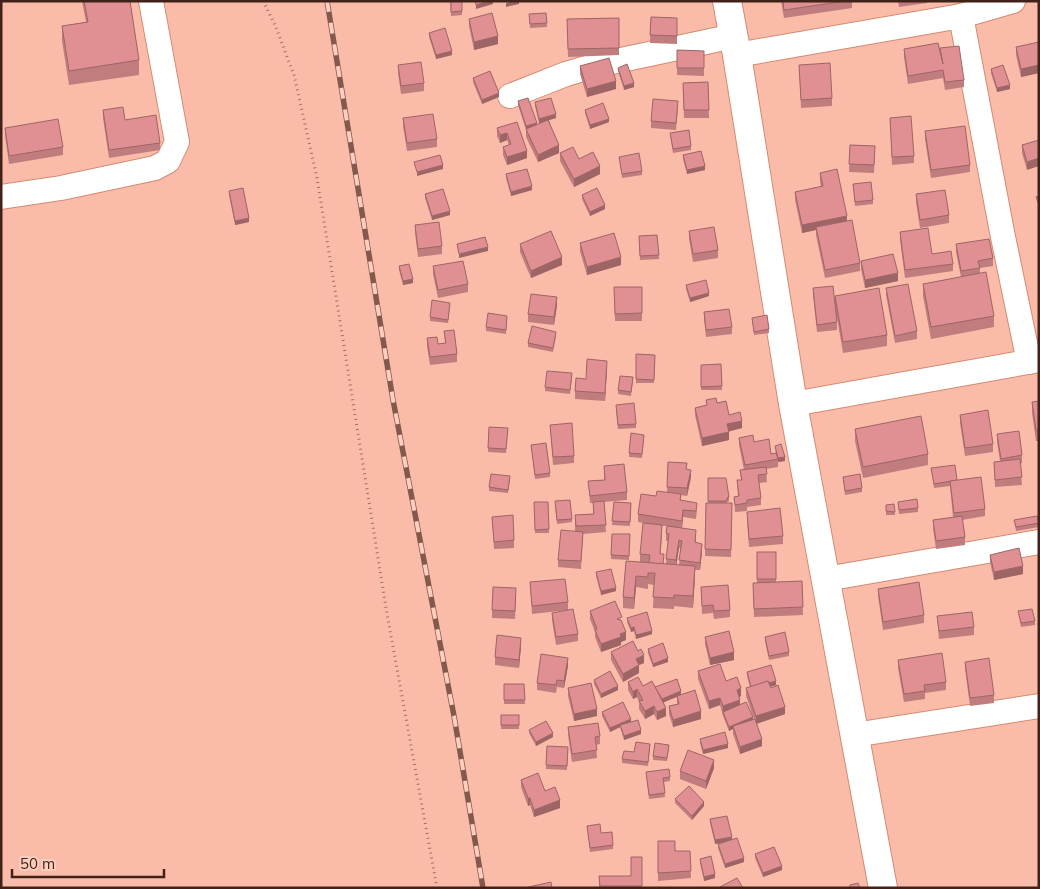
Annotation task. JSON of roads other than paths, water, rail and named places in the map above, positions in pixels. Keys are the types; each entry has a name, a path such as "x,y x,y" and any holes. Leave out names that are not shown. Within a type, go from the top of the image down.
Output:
{"main road":[{"path":"727,1 793,404 883,888"}],"street":[{"path":"1,197 61,188 155,168 168,161 177,142 151,1"},
{"path":"510,96 566,74 593,66 735,45 961,16 1013,1"},
{"path":"793,404 1034,361 1002,232 961,16"},
{"path":"826,579 1039,542"},
{"path":"854,735 1039,706"}],"railway":[{"path":"327,1 393,400 454,716 483,888"}]}
